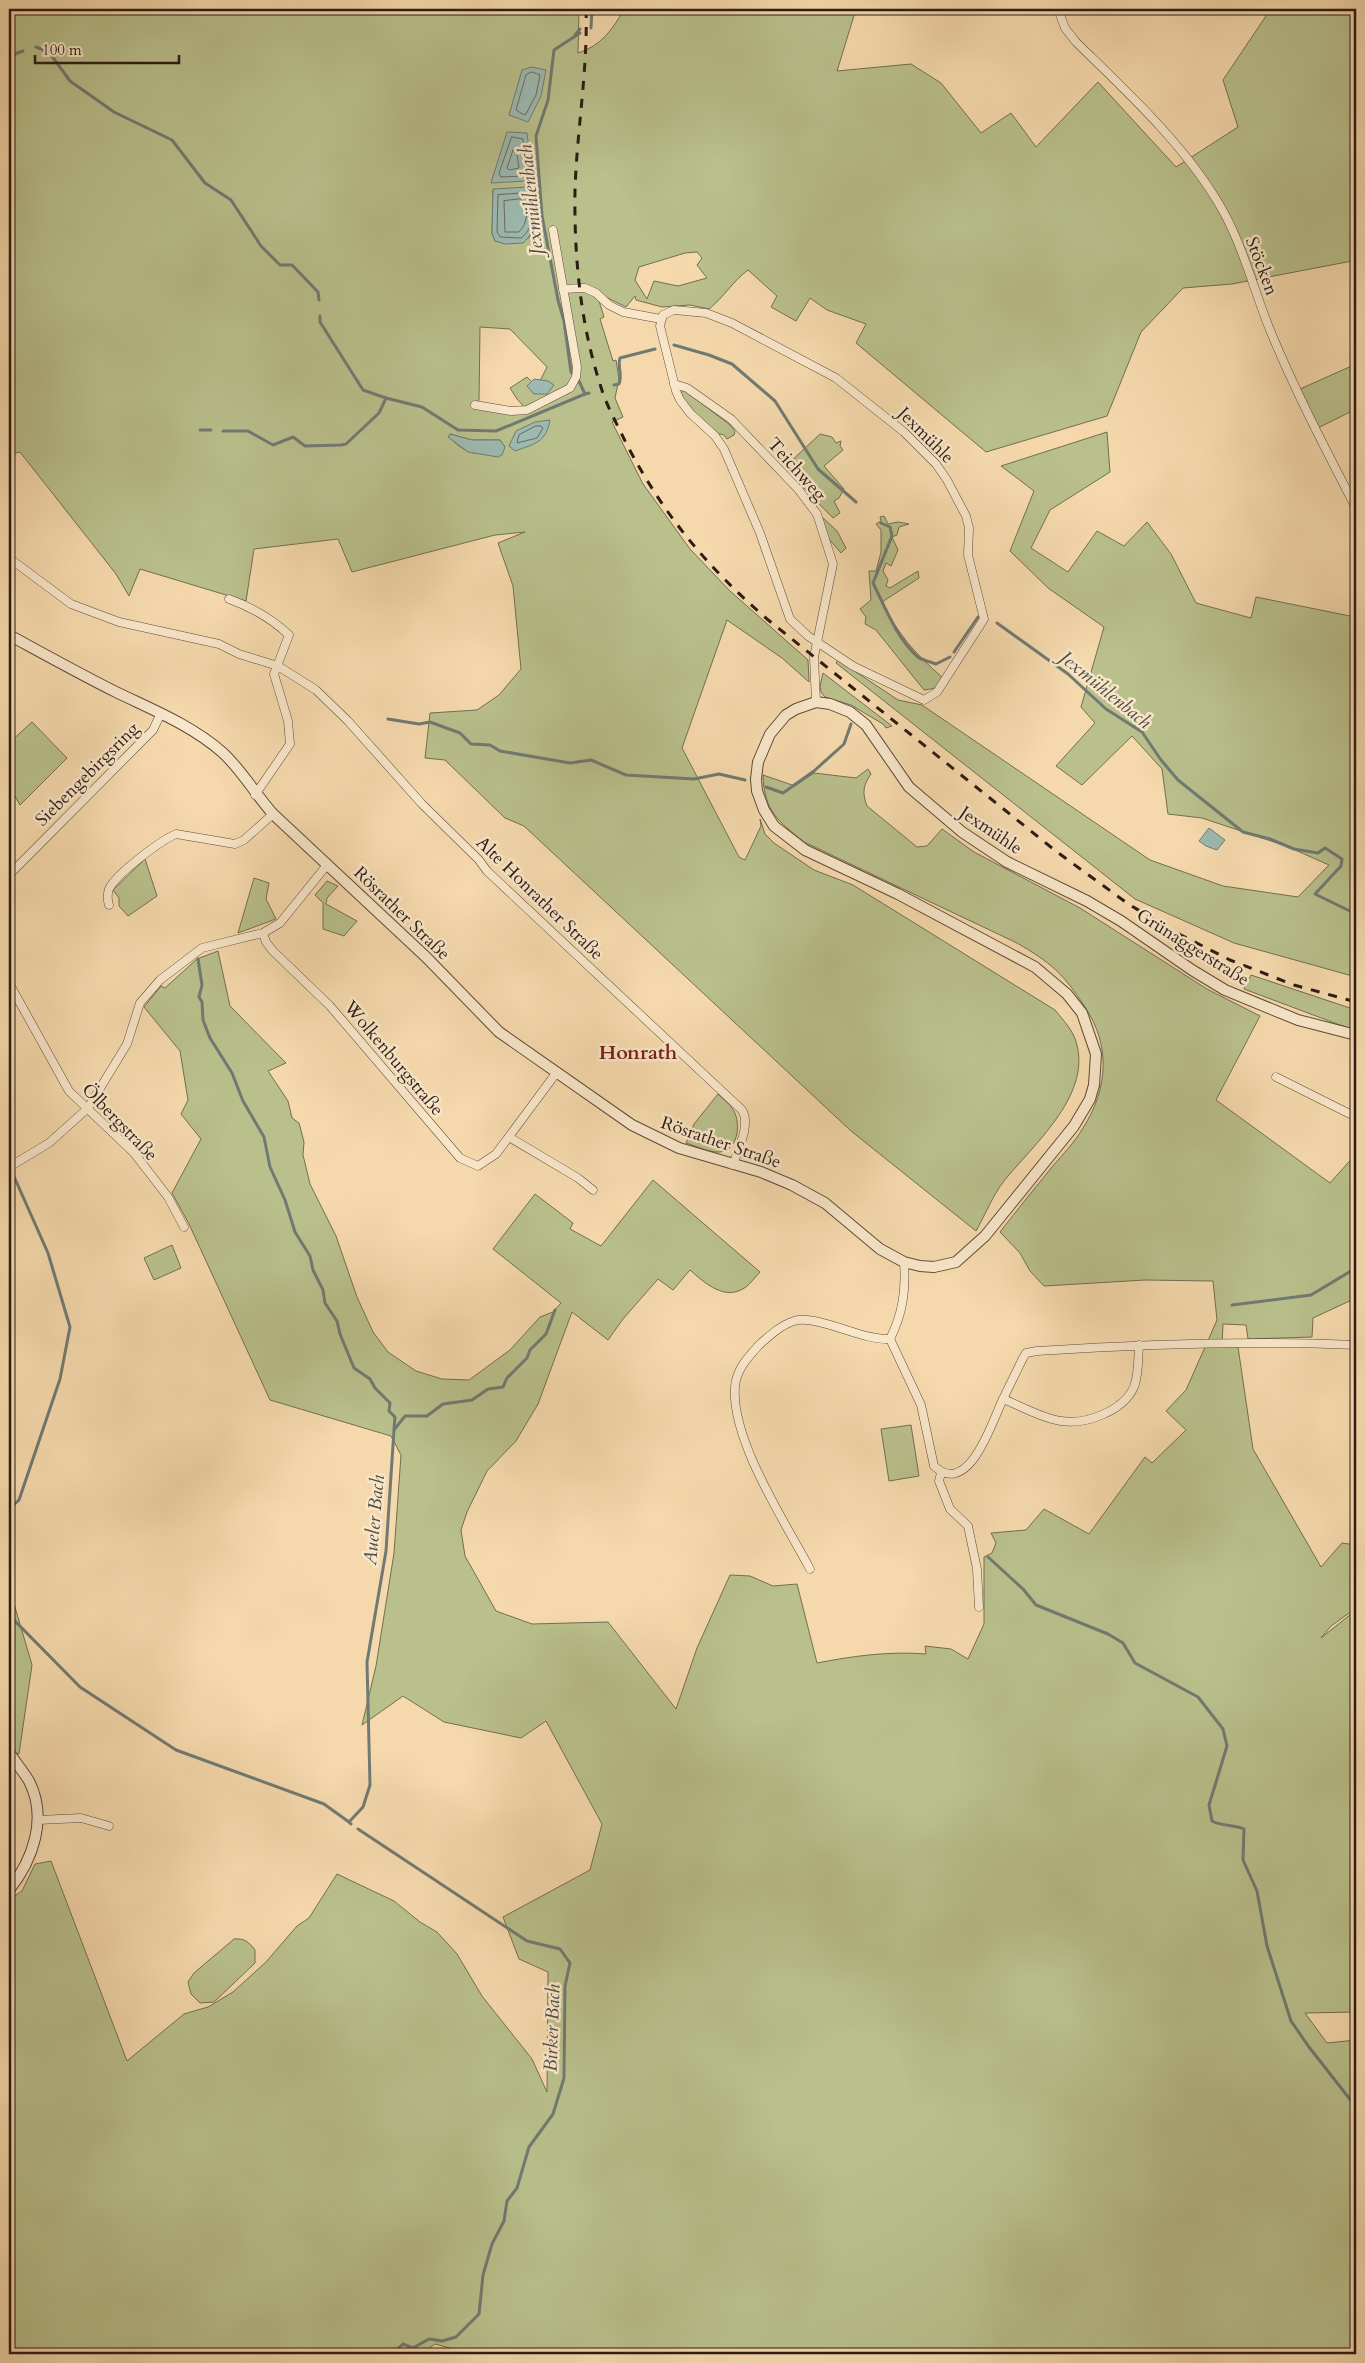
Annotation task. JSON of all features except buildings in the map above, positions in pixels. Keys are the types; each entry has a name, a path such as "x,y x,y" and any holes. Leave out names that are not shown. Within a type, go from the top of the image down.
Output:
{"street":[{"name":"Stöcken","path":"1058,9 1065,28 1166,132 1218,201 1230,225 1270,330 1302,401 1356,508"},
{"path":"475,405 511,411 528,410 570,388 576,377 577,367 553,230"},
{"path":"563,289 585,288 596,293 609,305 623,312 661,319"},
{"name":"Jexmühle","path":"674,310 706,313 732,323 836,378 904,432 936,464 966,516 969,528 968,555 984,619 937,692 924,700 890,686 854,666 817,640 808,636 790,619 760,533 724,449 715,436 680,400 664,344 661,319 663,315 674,310"},
{"name":"Teichweg","path":"674,384 687,388 731,419 798,489 817,514 833,564 817,640"},
{"name":"Alte Honrather Straße","path":"10,562 58,597 79,608 118,622 207,640 239,654 278,666 316,690 332,703 395,775 479,860 487,871 742,1110 746,1115 745,1124 733,1165"},
{"path":"229,599 243,604 272,620 289,635 274,674 288,721 290,744 255,795"},
{"name":"Rösrather Straße","path":"9,635 69,668 189,727 221,752 234,764 255,795 273,814 419,951 498,1032 632,1125 678,1148 760,1172 792,1185 820,1200 880,1249 904,1262 920,1266 948,1265 962,1257 985,1236 1074,1126 1090,1099 1094,1084 1096,1054 1082,1013 1066,994 1035,967 898,894 810,852 786,838 774,826 764,810 756,780 760,755 770,734 786,716 816,702"},
{"path":"816,702 814,657 817,640"},
{"name":"Jexmühle","path":"816,702 841,707 858,717 866,725 909,787 962,832 987,850 1019,868"},
{"name":"Siebengebirgsring","path":"9,874 153,730 161,713"},
{"path":"109,905 107,897 110,888 136,861 167,838 176,834 235,844 244,840 273,814"},
{"path":"9,1167 49,1143 88,1108 127,1044 140,1003 160,980 202,948 263,933 280,923 328,866"},
{"name":"Grünaggerstraße","path":"1019,868 1096,906 1225,990 1298,1020 1356,1035"},
{"name":"Wolkenburgstraße","path":"263,933 266,942 273,951 330,1006 460,1158 478,1166 496,1154 557,1072"},
{"name":"Ölbergstraße","path":"9,983 69,1091 134,1154 168,1198 184,1227"},
{"path":"1276,1077 1356,1117"},
{"path":"509,1137 578,1178 593,1190"},
{"path":"890,1339 900,1319 905,1293 904,1262"},
{"path":"810,1569 757,1473 739,1420 735,1386 737,1376 746,1358 774,1332 793,1321 814,1322 875,1339 890,1339"},
{"path":"890,1339 921,1405 934,1466 941,1473 950,1475 962,1472 971,1463 982,1444 1016,1368 1026,1354 1139,1345 1255,1342 1356,1345"},
{"path":"1003,1399 1061,1421 1100,1416 1128,1397 1134,1385 1139,1345"},
{"path":"941,1473 939,1481 950,1509 968,1526 977,1569 979,1607"},
{"path":"9,1752 29,1781 35,1798 38,1820 37,1833 28,1860 9,1890"},
{"path":"38,1820 81,1818 109,1826"}],"green space":[{"path":"9,9 579,9 578,53 593,46 606,36 624,9 856,9 837,71 911,64 941,83 981,133 1011,113 1036,147 1098,82 1176,167 1238,127 1223,80 1268,13 1260,9 1356,9 1356,284 1352,261 1232,284 1183,288 1141,332 1107,416 986,452 856,343 866,324 827,310 810,298 796,321 771,307 777,296 748,270 709,309 690,305 662,307 636,300 635,296 626,307 604,296 599,301 604,317 600,319 613,361 616,360 619,379 615,398 623,417 612,422 643,484 690,549 730,591 808,660 809,682 782,658 727,620 682,748 739,857 745,860 761,826 760,819 765,834 774,843 814,870 853,885 1055,1010 1076,1040 1079,1064 1075,1083 1067,1101 1043,1136 1004,1181 976,1231 851,1131 524,826 505,818 445,760 425,758 430,713 477,710 499,695 521,669 513,586 498,543 525,532 495,535 352,572 338,539 254,549 246,601 140,569 129,596 116,574 20,452 9,454","holes":["493,190 538,221 529,238 495,241 492,233","697,252 702,258 697,265 707,278 678,286 654,281 647,299 635,280 639,267 685,253","480,327 510,329 547,367 537,387 527,377 510,388 527,410 475,405 479,400","450,434 472,440 500,440 505,447 481,454 469,452 449,437"]},
{"path":"1356,364 1356,409 1318,428 1300,389"},
{"path":"684,390 730,425 735,431 734,435 727,439 724,435 716,433 679,395"},
{"path":"1107,432 1110,472 1050,510 1031,548 1068,572 1097,531 1124,546 1147,522 1171,554 1196,603 1251,618 1256,597 1350,616 1356,619 1356,977 1234,943 1135,899 836,663 838,660 898,700 922,705 1150,860 1223,886 1298,897 1329,865 1286,846 1202,818 1168,814 1162,769 1132,736 1082,785 1056,766 1095,723 1081,707 1104,627 1048,588 1010,551 1034,491 1001,466"},
{"path":"820,434 832,437 836,443 841,441 840,446 843,450 824,466 844,489 839,498 834,501 840,513 833,518 797,481 801,477 793,470 790,473 785,467"},
{"path":"884,516 888,524 898,522 909,524 899,527 897,535 892,537 898,550 891,566 886,563 883,571 888,580 886,586 890,588 918,571 919,578 882,602 894,624 908,643 942,677 936,688 924,690 876,630 865,624 866,617 860,609 871,600 869,571 876,571 881,552 881,530 876,524 881,521 880,517"},
{"path":"822,517 837,531 846,548 841,553 828,538"},
{"path":"823,673 892,726 886,728 883,724 851,705 825,697 821,692 820,686"},
{"path":"32,722 67,758 20,805 9,786 9,743"},
{"path":"868,769 871,774 866,782 864,793 867,806 917,847 927,846 942,829 974,852 1080,908 1207,989 1260,1016 1216,1100 1330,1183 1356,1154 1356,1298 1313,1318 1312,1337 1248,1339 1246,1325 1223,1324 1222,1347 1238,1347 1253,1449 1321,1567 1342,1543 1356,1545 1356,1608 1331,1626 1321,1638 1356,1610 1356,2012 1305,2013 1327,2043 1356,2040 1356,2354 458,2354 457,2350 435,2344 421,2354 9,2354 9,1900 22,1891 35,1864 51,1861 127,2061 184,2014 208,2007 233,1992 266,1962 297,1926 309,1918 337,1874 394,1901 420,1922 437,1932 457,1954 482,1996 532,2059 547,2092 548,1972 519,1959 503,1917 590,1870 602,1824 546,1721 521,1738 444,1722 403,1696 362,1725 376,1666 394,1553 401,1455 391,1436 270,1400 189,1224 172,1193 201,1139 181,1114 188,1100 180,1051 144,1007 161,986 165,988 197,959 218,951 230,1006 286,1063 268,1071 288,1101 292,1118 299,1123 304,1142 303,1155 310,1184 336,1236 357,1297 373,1332 388,1352 416,1371 442,1379 469,1380 510,1350 540,1317 553,1312 561,1303 493,1249 535,1194 573,1223 570,1229 601,1246 653,1180 760,1272 746,1287 730,1292 716,1289 690,1270 673,1290 658,1279 623,1319 608,1340 572,1312 538,1404 516,1441 487,1471 467,1512 461,1530 465,1556 496,1611 532,1624 608,1622 676,1709 697,1648 730,1575 750,1576 773,1586 797,1584 817,1663 871,1655 898,1653 926,1654 925,1646 951,1649 968,1659 984,1624 984,1557 992,1553 996,1543 991,1533 1026,1530 1044,1509 1089,1534 1145,1457 1152,1463 1186,1430 1166,1411 1186,1390 1217,1320 1213,1281 1145,1280 1044,1286 1030,1271 1020,1253 1000,1232 1076,1138 1098,1098 1103,1068 1102,1052 1099,1037 1085,1007 1063,977 1039,957 1017,943 804,842 780,821 766,798 763,775 795,786 814,773 856,778"},
{"path":"145,859 157,896 128,916 119,906 119,898 113,890"},
{"path":"254,878 269,883 266,899 276,919 238,933"},
{"path":"327,881 338,886 327,898 326,904 357,921 344,936 323,929 323,903 315,895"},
{"path":"1251,975 1356,1010 1356,1031 1244,989"},
{"path":"718,1094 731,1106 736,1117 736,1136 731,1147 716,1152 686,1143 694,1124"},
{"path":"172,1245 181,1268 154,1280 144,1258"},
{"path":"911,1425 919,1476 889,1481 881,1429"},
{"path":"9,1595 12,1597 32,1665 19,1754 15,1753 9,1741"},
{"path":"234,1939 243,1940 253,1947 255,1950 255,1963 214,2002 200,2003 191,1994 188,1982 194,1973"}],"water":[{"path":"532,67 546,70 541,96 528,122 509,115 522,70"},
{"path":"507,132 527,133 532,174 527,181 491,183"},
{"path":"528,187 536,200 537,208 537,216 532,231 523,243 505,244 495,241 492,233 493,189"},
{"path":"534,379 548,381 554,385 547,394 534,394 527,386"},
{"path":"550,420 546,434 538,442 515,451 509,446 516,431 535,422"},
{"path":"450,434 472,440 500,440 505,447 502,455 498,457 468,452 448,437"},
{"path":"1209,828 1225,840 1217,850 1199,841"}],"waterway":[{"name":"Jexmühlenbach","path":"591,28 592,9"},
{"path":"1346,9 1356,18"},
{"name":"Jexmühlenbach","path":"575,35 580,29"},
{"name":"Jexmühlenbach","path":"575,376 571,372 564,321 558,300 542,216 536,136 548,100 554,50 580,33"},
{"path":"36,47 49,52 70,81 114,112 172,140 205,183 231,200 261,246 280,265 292,265 318,292 319,300"},
{"path":"9,56 23,51"},
{"path":"320,316 320,322 363,390 386,398"},
{"name":"Jexmühlenbach","path":"674,345 732,364 775,401 818,469 856,502"},
{"name":"Jexmühlenbach","path":"614,385 619,384 620,381 620,358 655,349"},
{"name":"Jexmühlenbach","path":"578,379 585,394 589,393"},
{"path":"223,431 248,431 273,445 293,437 305,446 346,444 379,413 386,398 422,407 458,430 496,431 585,394"},
{"path":"200,430 211,430"},
{"name":"Jexmühlenbach","path":"881,523 890,527 892,536 873,583 892,622 904,641 920,658 936,664 950,657"},
{"name":"Jexmühlenbach","path":"954,652 978,617"},
{"name":"Jexmühlenbach","path":"997,623 1068,674 1106,709 1142,732 1161,760 1178,780 1243,832 1270,839 1294,849 1318,853 1325,848 1342,859 1341,866 1315,894 1356,914"},
{"path":"388,719 419,724 430,722 460,733 471,744 490,745 500,751 570,763 591,760 626,775 694,779 719,774 745,780"},
{"path":"766,787 783,793 814,771 844,744 851,724"},
{"path":"198,959 202,985 199,997 202,1002 203,1020 210,1038 232,1073 243,1101 264,1137 270,1167 285,1200 295,1232 310,1256 313,1270 323,1290 325,1303 337,1321 340,1334 354,1368 370,1379 375,1388 390,1403 389,1411 395,1417 394,1429"},
{"path":"9,1509 19,1500 60,1379 70,1327 48,1253 12,1172"},
{"path":"1232,1305 1311,1295 1356,1268"},
{"name":"Aueler Bach","path":"351,1824 349,1822 363,1807 370,1785 367,1662 386,1551 394,1430 405,1416 427,1416 443,1404 472,1400 488,1389 503,1387 507,1378 527,1358 530,1350 546,1334 555,1310"},
{"path":"988,1557 1023,1589 1036,1605 1108,1634 1123,1643 1135,1663 1198,1697 1223,1729 1227,1746 1209,1805 1212,1821 1244,1829 1243,1860 1257,1891 1267,1946 1291,2021 1356,2107"},
{"name":"Aueler Bach","path":"9,1615 80,1687 176,1750 324,1804 349,1822"},
{"name":"Birker Bach","path":"358,1829 527,1941 560,1949 570,1963 565,1986 564,2078 553,2114 529,2147 517,2188 507,2201 504,2221 492,2244 483,2275 479,2314 456,2337 442,2341 429,2339 413,2348 403,2344 392,2354"}],"railway":[{"path":"586,9 585,54 575,190 577,264 583,313 593,361 608,407 640,469 688,538 724,579 767,619 1057,852 1127,903 1169,929 1230,960 1294,985 1356,1002"}],"district":[{"name":"Honrath","path":"638,1052"}]}
